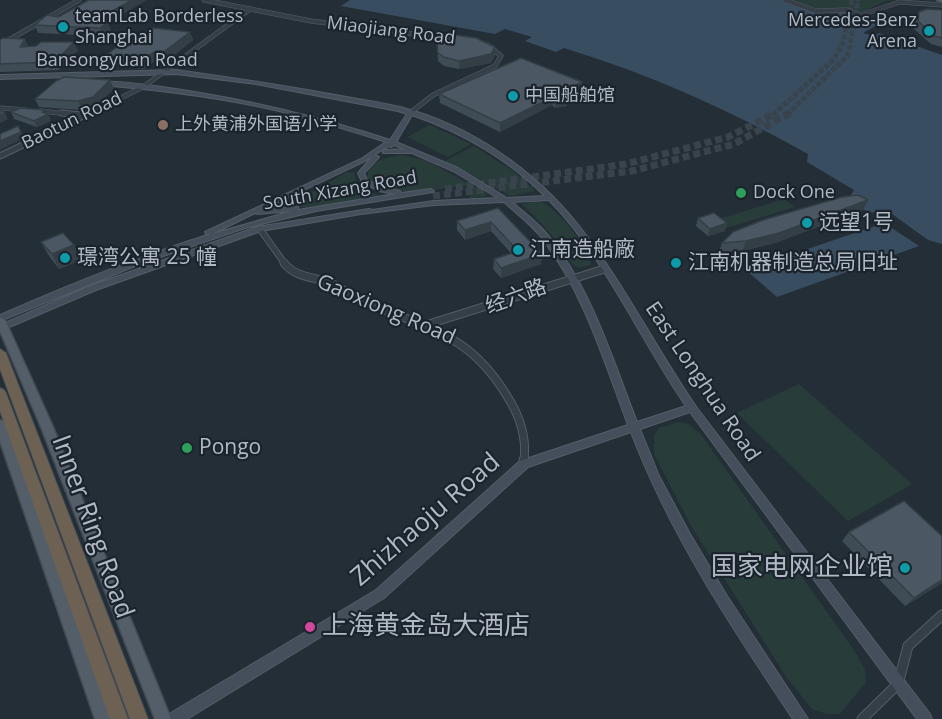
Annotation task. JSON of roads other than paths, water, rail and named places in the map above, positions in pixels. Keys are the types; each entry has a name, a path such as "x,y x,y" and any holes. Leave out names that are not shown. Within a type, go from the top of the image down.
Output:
{"highway":[{"name":"Inner Ring Road","path":"0,353 139,719"},
{"name":"Inner Ring Road","path":"0,393 119,719"}],"main road":[{"name":"Bansongyuan Road","path":"0,79 75,73 167,72 256,82 365,101 410,112"},
{"name":"Bansongyuan Road","path":"0,79 69,81 143,87 237,101 392,141"},
{"name":"South Xizang Road","path":"410,112 385,152 365,167 362,173 364,182 381,190 432,194"},
{"name":"East Longhua Road","path":"410,112 481,144 520,171 575,226 692,408 925,719"},
{"name":"South Xizang Road","path":"171,250 363,160 392,141"},
{"path":"392,141 466,174 489,187 542,233 572,276 655,478 680,525 759,657 801,719"},
{"path":"385,152 415,151"},
{"name":"South Xizang Road","path":"1,323 86,281 171,250 259,222 315,209 432,194"},
{"path":"281,224 432,194"},
{"name":"South Xizang Road","path":"1,323 93,288 281,224 434,203 549,198"},
{"path":"247,214 276,209 315,209"},
{"name":"South Xizang Road","path":"261,231 311,225 369,212"},
{"path":"1,323 163,719"},
{"name":"Zhizhaoju Road","path":"174,719 381,594 524,464 692,408"},
{"path":"0,424 103,719"}],"street":[{"path":"0,45 79,0"},
{"name":"Miaojiang Road","path":"204,0 311,21 461,40"},
{"path":"785,0 816,11 847,10 861,15 887,2 915,0 942,5"},
{"name":"Baotun Road","path":"0,156 143,87 167,72 249,9"},
{"name":"Miaojiang Road","path":"410,112 433,95 500,61 499,51 481,43"},
{"path":"69,81 75,73"},
{"path":"0,108 85,115"},
{"name":"Gaoxiong Road","path":"261,231 290,269 331,284 360,300 402,317 429,324 459,339 494,374 519,417 527,441 524,464"},
{"name":"经六路","path":"429,324 486,309 572,276 604,269"},
{"path":"862,719 898,684 908,646 942,615"}],"water":[{"path":"350,0 782,0 830,17 844,11 882,22 863,33 874,36 879,33 942,55 942,244 928,240 892,214 868,212 848,200 854,190 807,162 808,154 719,108 658,81 564,48 556,52 525,41 532,37 505,29 495,34 341,6"},
{"path":"884,223 919,246 777,297 746,270"}],"tunnel":[{"path":"774,114 834,59 843,43 852,0"},
{"path":"788,114 848,55 858,0"},
{"path":"445,189 626,164 728,137 774,114"},
{"path":"433,196 632,171 734,144 788,114"}],"place":[{"name":"teamLab Borderless Shanghai","path":"63,27"},
{"name":"Mercedes-Benz Arena","path":"929,31"},
{"name":"中国船舶馆","path":"513,96"},
{"name":"上外黄浦外国语小学","path":"163,125"},
{"name":"Dock One","path":"741,193"},
{"name":"远望1号","path":"807,223"},
{"name":"江南造船廠","path":"518,250"},
{"name":"璟湾公寓 25 幢","path":"65,258"},
{"name":"江南机器制造总局旧址","path":"676,263"},
{"name":"Pongo","path":"187,448"},
{"name":"国家电网企业馆","path":"905,568"},
{"name":"上海黄金岛大酒店","path":"310,627"}]}
